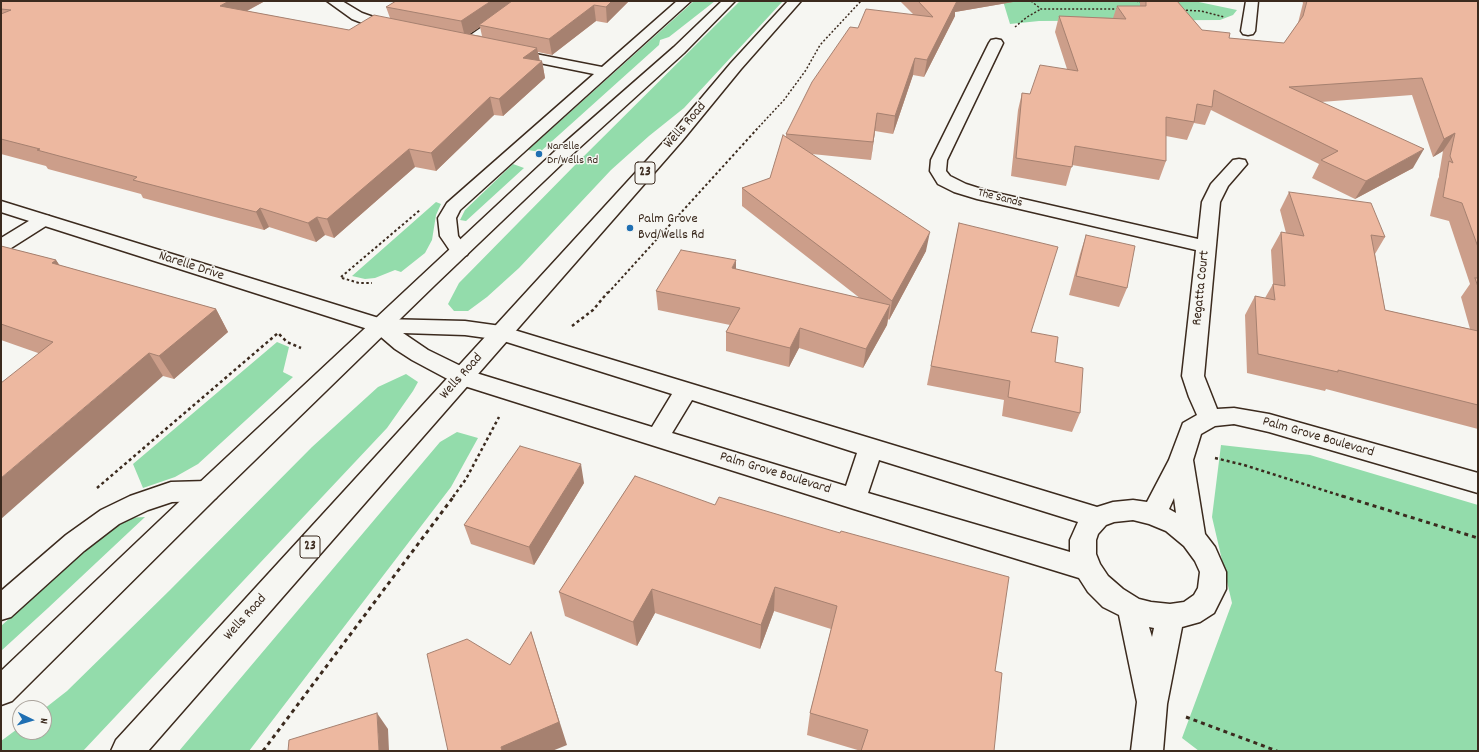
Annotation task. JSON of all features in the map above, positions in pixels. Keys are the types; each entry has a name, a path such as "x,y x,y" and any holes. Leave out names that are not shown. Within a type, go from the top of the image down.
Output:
{"street":[{"path":"333,1 357,16 385,27 407,32"},
{"path":"467,44 527,1"},
{"path":"460,251 448,236 447,218 453,207 684,1"},
{"path":"1,691 207,491 560,156 679,50 729,1"},
{"name":"Wells Road","path":"126,751 676,138 736,66 795,1"},
{"path":"1248,31 1252,1"},
{"path":"452,41 605,72"},
{"name":"The Sands","path":"996,43 939,160 938,171 944,180 960,188 983,195 1206,247"},
{"name":"Regatta Court","path":"1210,418 1200,397 1193,376 1211,202 1220,184 1239,164"},
{"name":"Narelle Drive","path":"1,206 381,326 465,328 502,333"},
{"path":"1,246 43,220"},
{"name":"Narelle Drive","path":"381,326 402,344 462,377"},
{"path":"502,333 870,449 1097,518"},
{"name":"Palm Grove Boulevard","path":"462,377 854,499 1088,569"},
{"path":"657,438 686,391"},
{"name":"Palm Grove Boulevard","path":"1154,514 1182,455 1191,429 1210,418 1234,416 1269,424 1478,483"},
{"path":"854,499 870,449"},
{"path":"1182,455 1193,538"},
{"path":"1,608 75,543 110,517 138,503 171,492 207,491"},
{"path":"1133,510 1154,514 1175,524 1193,538 1206,555 1213,572 1212,589 1204,604 1190,613 1170,617 1151,615 1131,608 1113,598 1098,584 1088,569 1083,554 1083,540 1088,528 1097,518 1113,512 1133,510"},
{"path":"1131,608 1152,704"},
{"path":"1147,751 1152,704 1170,617"}],"path":[{"path":"1031,1 1041,9"},
{"path":"1136,1 1146,4"},
{"path":"996,43 1002,26 1015,27 1027,17 1041,9 1119,9"},
{"path":"1176,9 1201,11 1214,14"},
{"path":"341,277 359,283 372,283"},
{"path":"91,493 278,333 287,342 301,348"},
{"path":"1182,455 1244,465 1478,538"},
{"path":"1152,704 1277,751"}],"green space":[{"path":"694,1 715,1 669,37 660,40 659,45 540,152 528,150"},
{"path":"740,1 783,1 684,108 649,136 611,170 519,268 487,297 468,311 454,311 448,304 459,283"},
{"path":"1003,1 1194,1 1237,10 1233,15 1220,20 1039,21 1010,24"},
{"path":"513,164 524,168 466,221 460,220 465,210"},
{"path":"436,202 441,204 436,215 432,240 425,253 401,272 395,270 375,278 365,279 352,276"},
{"path":"277,342 289,347 283,372 293,377 198,464 175,477 143,488 133,464"},
{"path":"406,374 418,382 387,428 83,751 1,751 1,741 12,733 12,740 52,740 52,703 67,691 170,590 312,447 378,387"},
{"path":"457,432 478,438 451,487 249,751 179,751 440,442"},
{"path":"1221,445 1310,455 1478,505 1478,751 1199,751 1182,738 1232,603 1212,517"},
{"path":"145,517 1,651 1,626 89,546 126,518"}],"building":[{"path":"1,1 229,1 220,6 349,30 374,15 537,48 523,58 542,61 499,99 490,97 431,153 409,149 327,219 317,217 308,223 260,208 256,212 133,180 137,177 1,139 1,14 11,10 1,9"},
{"path":"396,1 491,1 461,21 386,7"},
{"path":"512,1 612,1 606,7 594,5 549,39 479,25"},
{"path":"918,1 957,1 927,60 915,58 895,116 877,113 873,142 786,134 812,82 850,27 858,28 866,9 933,17"},
{"path":"1146,1 1177,1 1202,30 1230,33 1229,38 1284,43 1303,16 1307,1 1478,1 1478,247 1462,203 1443,197 1449,161 1453,163 1450,156 1455,133 1444,139 1422,78 1289,87 1424,149 1366,181 1321,160 1338,151 1214,90 1212,107 1197,104 1194,122 1166,117 1166,161 1075,146 1072,167 1016,158 1022,93 1030,94 1040,65 1078,71 1059,16 1126,19 1117,6 1146,6"},
{"path":"783,135 930,232 892,301 742,188 770,178"},
{"path":"1289,192 1371,203 1385,237 1371,235 1385,310 1478,331 1478,405 1338,370 1338,372 1258,354 1255,296 1275,300 1273,284 1285,286 1281,232 1304,236"},
{"path":"959,223 1058,247 1031,332 1058,337 1055,362 1083,368 1080,413 1008,397 1010,381 931,366"},
{"path":"1086,235 1135,246 1127,288 1076,276"},
{"path":"1,246 56,260 52,263 216,309 159,356 149,353 1,478 1,383 53,342 1,324"},
{"path":"681,250 736,260 732,268 890,305 866,349 800,328 790,348 726,332 740,308 656,291"},
{"path":"1475,278 1478,278 1478,287"},
{"path":"520,446 581,464 529,547 464,525"},
{"path":"635,476 715,505 719,497 840,533 841,531 1009,577 995,671 1002,673 994,751 861,751 868,730 810,713 837,606 775,587 761,625 652,589 633,622 559,592"},
{"path":"531,632 559,722 501,747 502,751 448,751 427,654 467,639 510,665"},
{"path":"377,713 379,751 288,751 289,740"}],"place":[{"name":"Narelle Dr/Wells Rd","path":"539,154"},
{"name":"Palm Grove Bvd/Wells Rd","path":"630,228"}]}
